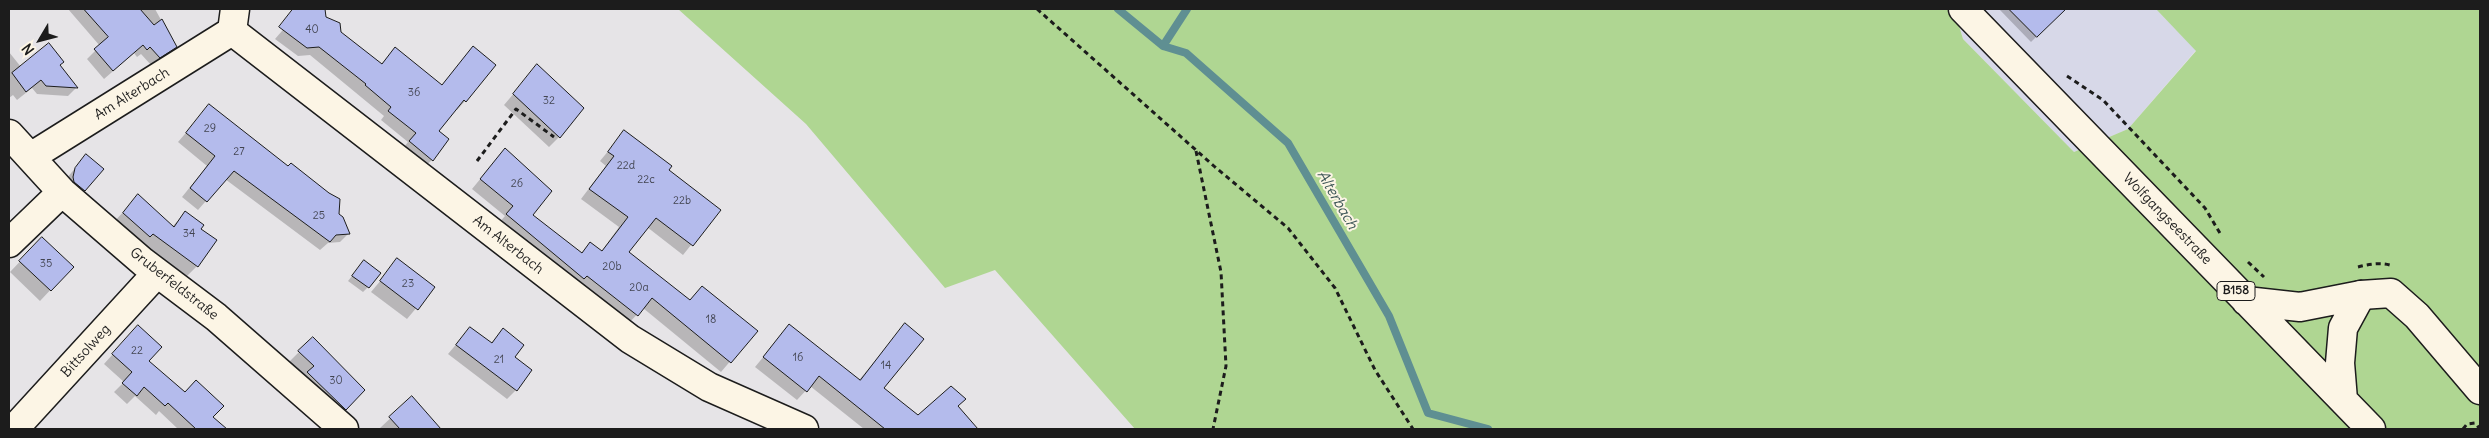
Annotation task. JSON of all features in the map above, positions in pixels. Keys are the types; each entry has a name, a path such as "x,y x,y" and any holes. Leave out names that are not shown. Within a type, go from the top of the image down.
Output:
{"street":[{"name":"Wolfgangseestraße","path":"1963,9 2371,429"},
{"name":"Am Alterbach","path":"32,156 233,20 630,339 709,387 804,429"},
{"name":"Gruberfeldstraße","path":"9,134 32,156 62,192 157,273 216,317 344,429"},
{"path":"9,243 62,192"},
{"name":"Bittsolweg","path":"14,429 157,273"},
{"path":"2246,301 2300,307 2361,295 2391,293 2417,316 2480,390"},
{"path":"2343,400 2340,363 2343,328 2361,295"}],"path":[{"path":"1037,9 1196,150 1288,228 1335,288 1374,370 1413,429"},
{"path":"2063,73 2104,100 2206,208 2222,236"},
{"path":"477,161 516,109 554,137"},
{"path":"1196,150 1221,272 1226,366 1213,429"},
{"path":"2247,261 2266,279"},
{"path":"2349,270 2367,264 2387,264 2396,267"},
{"path":"2463,429 2467,424 2475,423 2480,429"}],"shaded area":[{"path":"1954,9 2156,9 2196,50 2128,129 2074,152 1963,39"}],"green space":[{"path":"678,9 1954,9 1963,39 2074,152 2128,129 2196,51 2156,9 2480,9 2480,429 1135,429 995,270 945,288 806,124"}],"building":[{"path":"84,9 140,9 154,25 162,19 177,47 160,58 150,47 147,50 143,45 113,71 94,49 108,37"},
{"path":"293,9 325,9 326,17 340,23 341,32 382,64 395,47 442,85 473,46 496,65 439,131 449,139 433,161 409,141 416,133 388,111 391,107 366,84 319,47 307,48 279,27"},
{"path":"2009,9 2066,9 2037,37"},
{"path":"49,43 64,62 60,65 78,88 46,86 41,80 26,92 12,73"},
{"path":"537,64 584,108 560,138 513,94"},
{"path":"209,104 288,166 291,163 329,193 340,199 339,214 343,217 350,234 336,235 330,242 234,171 207,202 190,188 215,156 186,133"},
{"path":"624,130 672,166 669,170 721,210 693,246 656,218 629,252 690,300 702,286 758,331 731,363 652,298 638,316 587,276 584,279 506,214 513,206 480,179 505,148 552,191 533,215 582,253 590,242 602,251 628,217 589,189 614,156 608,152"},
{"path":"86,154 104,169 85,191 74,182 73,177 75,168"},
{"path":"138,194 174,227 185,211 204,225 201,229 217,240 198,267 153,234 150,237 123,213"},
{"path":"42,237 74,267 51,291 19,261"},
{"path":"397,258 435,287 418,310 380,281"},
{"path":"364,260 381,273 369,288 352,276"},
{"path":"905,323 924,339 884,388 918,415 951,386 966,399 958,406 978,429 885,429 819,376 807,392 763,357 789,324 860,380"},
{"path":"138,325 162,347 149,361 185,392 196,380 224,406 213,417 227,429 196,429 168,403 165,406 144,387 137,396 122,383 132,372 112,354"},
{"path":"470,327 492,343 503,328 524,345 515,357 532,370 517,391 456,345"},
{"path":"313,337 365,390 346,410 307,372 314,366 298,351"},
{"path":"412,396 441,429 400,429 389,417"}],"waterway":[{"name":"Alterbach","path":"1118,9 1163,46 1186,53 1288,143 1389,316 1428,413 1488,429"},
{"path":"1163,46 1187,9"}]}
